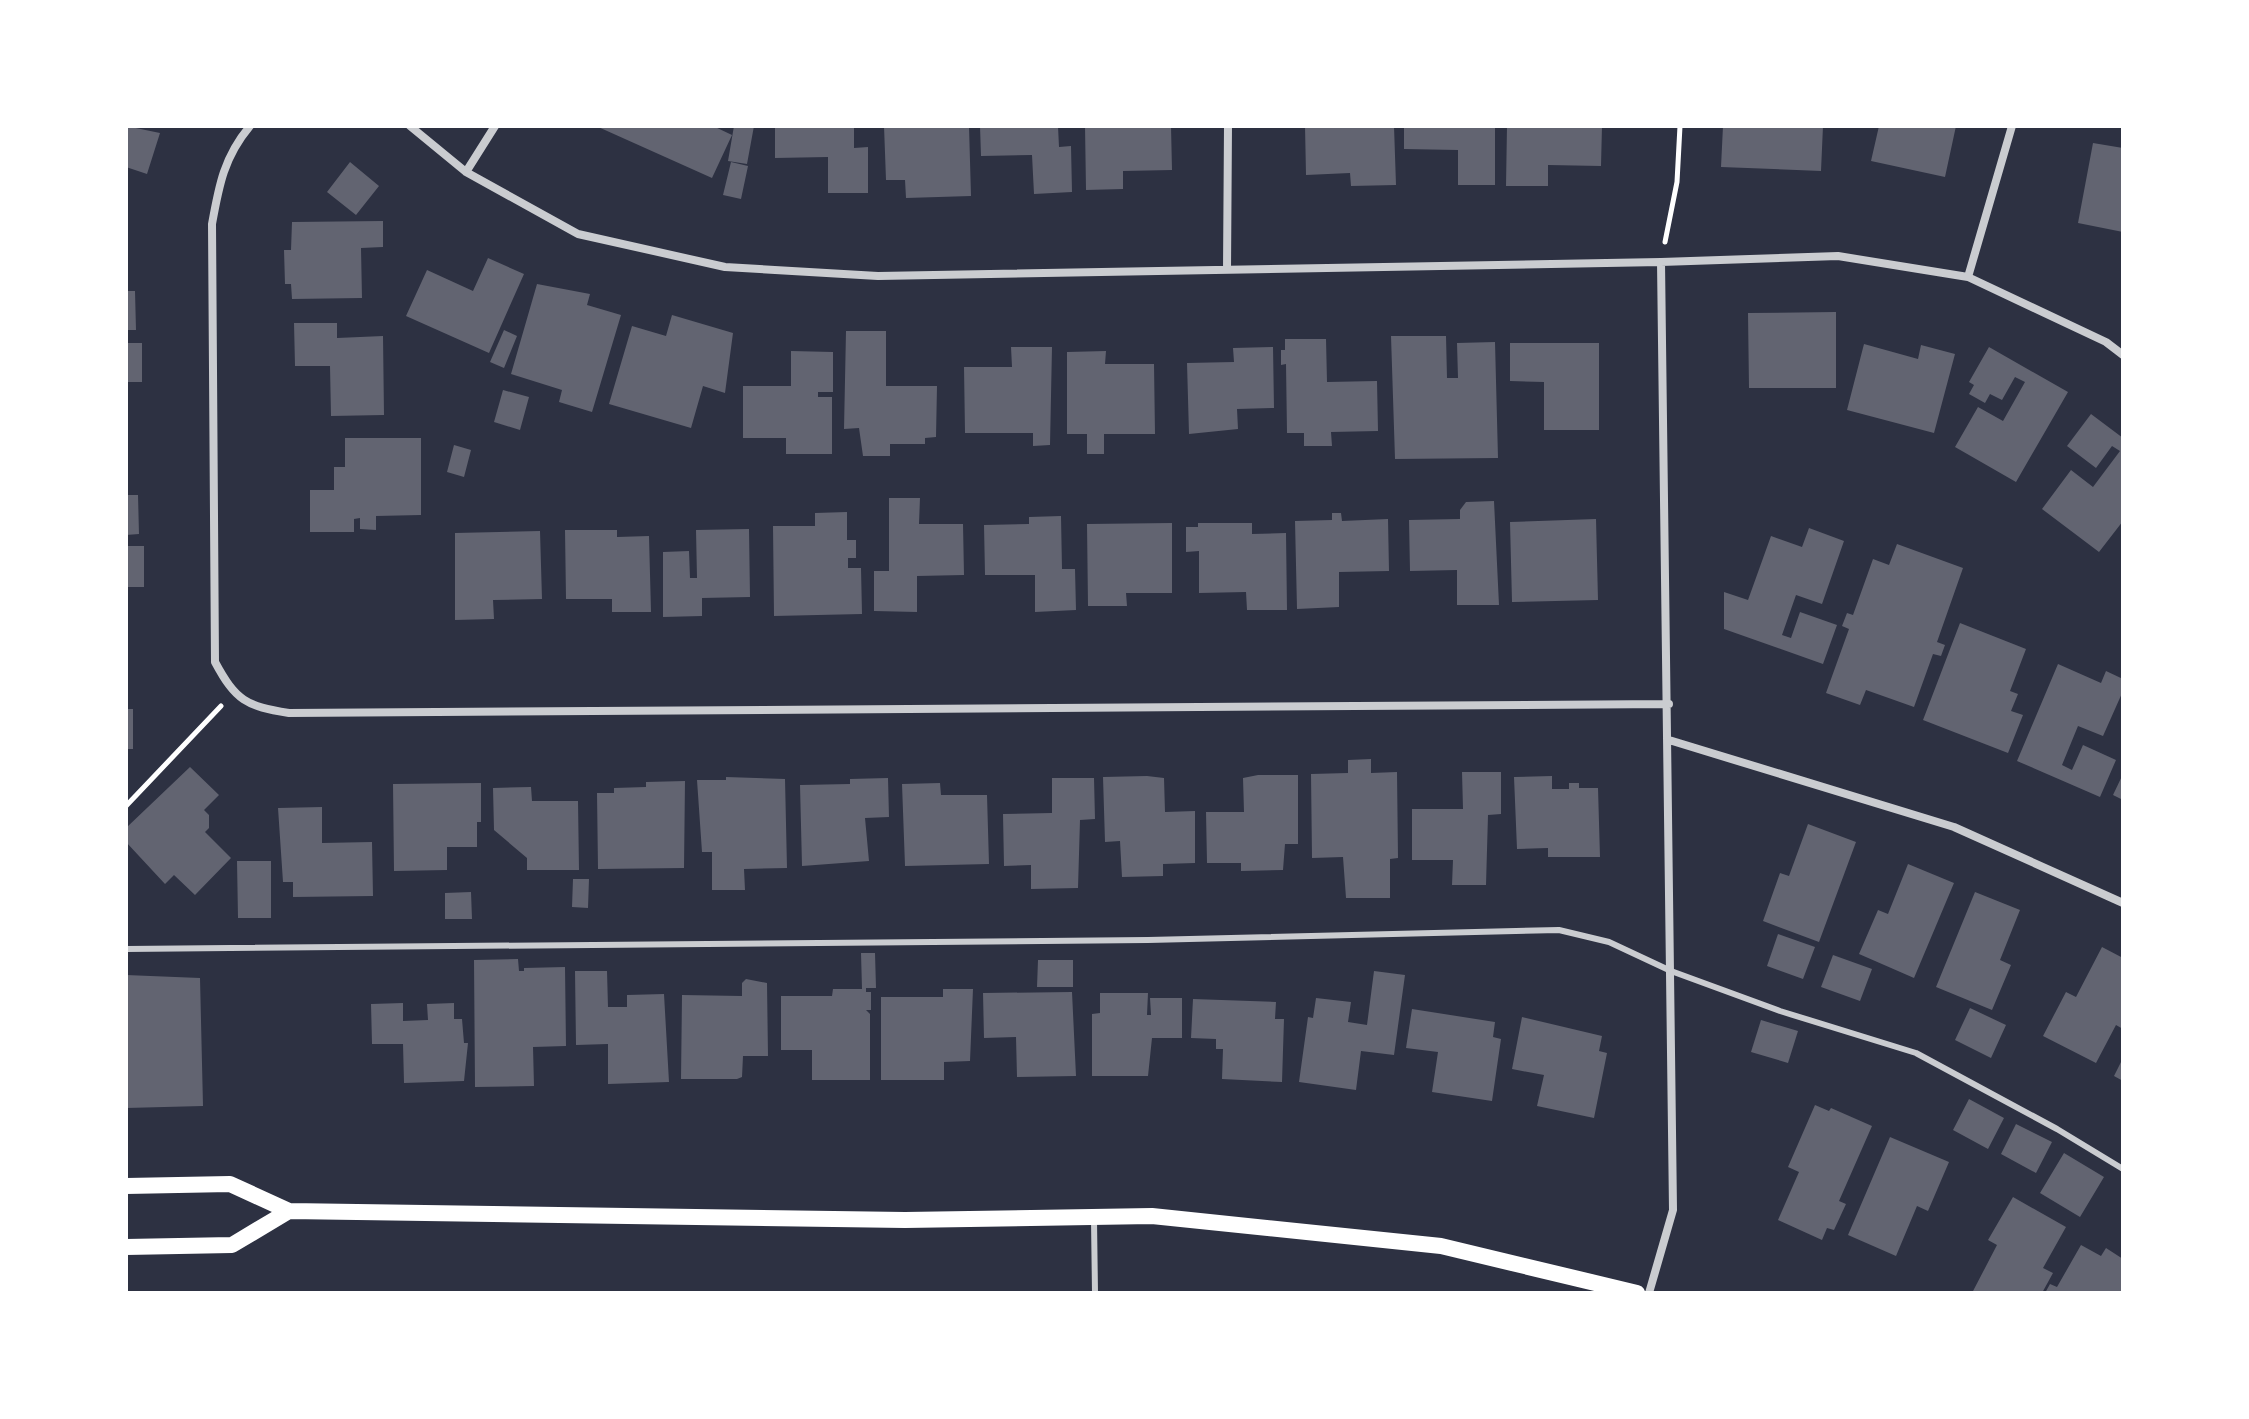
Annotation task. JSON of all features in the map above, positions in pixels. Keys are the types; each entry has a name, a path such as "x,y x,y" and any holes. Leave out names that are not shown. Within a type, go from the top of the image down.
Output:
{"main road":[{"path":"126,1186 230,1184 289,1211 905,1220 1152,1216 1441,1246 1637,1293"},
{"path":"126,1247 232,1245 289,1211"}],"street":[{"path":"250,126 235,144 221,172 212,224 215,662 232,694 257,708 289,713 1669,704"},
{"path":"410,126 466,172 578,234 725,267 878,276 1838,256 1968,277 2106,342 2123,355"},
{"path":"466,172 495,126"},
{"path":"1227,270 1228,126"},
{"path":"1968,277 2012,126"},
{"path":"1649,1293 1673,1210 1669,704 1661,262"},
{"path":"1669,740 1954,827 2123,903"}],"lane":[{"path":"126,949 1148,940 1559,930 1609,942 1671,971 1780,1011 1916,1053 2057,1129 2123,1169"},
{"path":"1094,1217 1095,1293"}],"path":[{"path":"1661,262 1677,182 1680,126"},
{"path":"126,806 232,694"}],"building":[{"path":"126,126 160,133 147,174 126,167"},
{"path":"596,126 713,126 732,135 712,178"},
{"path":"734,126 754,126 747,164 728,161"},
{"path":"775,126 854,126 854,148 868,147 868,193 828,193 828,157 775,158"},
{"path":"884,126 969,126 971,196 906,198 905,180 886,180"},
{"path":"980,126 1058,126 1059,147 1071,146 1072,192 1034,194 1032,155 981,156"},
{"path":"1085,126 1171,126 1172,170 1123,171 1123,189 1086,190"},
{"path":"1305,126 1394,126 1396,185 1351,186 1350,173 1306,175"},
{"path":"1404,126 1495,126 1495,185 1458,185 1458,150 1404,149"},
{"path":"1507,126 1602,126 1601,166 1548,165 1548,186 1506,186"},
{"path":"1723,126 1823,126 1821,171 1721,167"},
{"path":"1879,126 1956,126 1945,177 1871,161"},
{"path":"2093,143 2123,148 2123,232 2078,223"},
{"path":"350,162 379,186 356,215 327,192"},
{"path":"731,162 748,166 741,199 723,195"},
{"path":"383,221 383,247 361,248 362,298 292,299 291,284 285,284 284,250 291,250 292,222"},
{"path":"488,258 524,274 489,353 406,316 427,270 473,291"},
{"path":"537,284 590,294 587,305 621,315 592,412 559,402 562,390 511,374"},
{"path":"126,291 135,291 136,330 126,330"},
{"path":"1836,312 1836,388 1749,388 1748,313"},
{"path":"672,315 733,333 725,393 703,386 691,428 609,404 632,326 666,336"},
{"path":"294,323 337,323 337,338 383,336 384,415 331,416 330,366 295,366"},
{"path":"504,330 517,336 504,368 490,362"},
{"path":"846,331 886,331 886,386 937,386 936,437 925,438 925,444 890,444 890,456 863,456 859,428 844,429"},
{"path":"1391,336 1446,336 1447,378 1458,378 1457,343 1495,342 1498,458 1395,459"},
{"path":"1285,339 1326,339 1327,382 1377,381 1378,431 1331,432 1332,446 1304,446 1304,433 1287,433 1286,364 1281,365"},
{"path":"126,343 142,343 142,382 126,382"},
{"path":"1510,343 1599,343 1599,430 1544,430 1544,382 1510,381"},
{"path":"1864,344 1918,359 1921,345 1955,354 1934,433 1847,410"},
{"path":"1011,347 1052,347 1050,445 1033,446 1033,433 965,433 964,367 1012,367"},
{"path":"1273,347 1274,408 1237,409 1238,429 1189,434 1187,363 1234,362 1233,348"},
{"path":"1989,347 2068,392 2016,482 1955,447 1978,407 2003,421 2025,382 2015,377 2002,400 1990,394 1985,403 1969,394 1974,385 1969,382"},
{"path":"791,351 833,352 833,392 818,392 818,397 832,397 832,454 786,454 786,438 743,438 743,386 791,386"},
{"path":"1106,351 1105,364 1154,364 1155,434 1104,434 1104,454 1087,454 1087,434 1067,434 1067,352"},
{"path":"503,390 529,397 520,430 494,422"},
{"path":"2091,414 2123,438 2123,521 2099,552 2042,509 2071,470 2093,487 2120,451 2112,446 2096,468 2067,446"},
{"path":"345,438 421,438 421,515 376,516 376,530 360,529 360,518 354,519 354,532 310,532 310,490 334,490 334,467 345,467"},
{"path":"454,445 471,450 464,477 447,472"},
{"path":"126,495 138,495 139,534 126,535"},
{"path":"889,498 920,498 919,524 963,524 964,575 917,576 917,612 874,611 874,571 889,571"},
{"path":"1494,501 1499,605 1457,605 1457,570 1410,571 1409,520 1460,519 1460,510 1466,502"},
{"path":"847,512 847,540 856,540 856,558 848,558 848,568 861,568 862,614 774,616 773,526 815,526 815,513"},
{"path":"1332,513 1341,513 1342,521 1388,519 1389,571 1339,572 1339,607 1297,609 1295,521 1332,520"},
{"path":"1061,516 1062,569 1075,569 1076,610 1035,612 1035,575 985,575 984,525 1029,524 1029,517"},
{"path":"1596,519 1598,600 1512,602 1510,522"},
{"path":"1172,523 1172,593 1126,593 1127,606 1088,606 1087,524"},
{"path":"1198,523 1252,523 1252,534 1286,533 1287,610 1247,610 1246,592 1199,593 1199,551 1186,552 1186,527 1198,527"},
{"path":"1809,528 1844,541 1822,604 1796,595 1782,635 1791,638 1800,612 1837,625 1823,664 1724,629 1724,592 1748,600 1771,536 1802,547"},
{"path":"749,529 750,597 702,598 702,616 663,617 663,552 689,551 690,578 697,578 696,530"},
{"path":"565,530 617,530 617,537 649,536 651,612 612,612 612,599 566,599"},
{"path":"540,531 542,599 493,600 494,619 455,620 455,533"},
{"path":"1897,544 1963,568 1937,642 1945,645 1941,656 1933,654 1914,707 1866,690 1860,705 1826,693 1849,629 1842,626 1847,613 1853,615 1873,559 1889,565"},
{"path":"126,546 144,546 144,587 126,587"},
{"path":"1960,623 2026,649 2010,691 2018,694 2011,711 2023,715 2008,753 1923,720"},
{"path":"2058,664 2101,683 2106,671 2123,679 2123,691 2103,736 2078,726 2062,765 2072,770 2083,745 2116,760 2100,797 2017,761"},
{"path":"126,709 133,709 133,749 126,749"},
{"path":"1371,759 1371,773 1397,772 1398,858 1390,859 1390,898 1346,898 1343,857 1312,858 1311,774 1348,773 1348,760"},
{"path":"190,767 219,795 204,810 209,815 209,828 205,832 231,858 195,895 174,875 165,884 126,842 126,828"},
{"path":"1462,772 1501,772 1501,814 1488,815 1486,885 1452,885 1453,860 1412,860 1412,809 1463,809"},
{"path":"2123,774 2123,800 2113,795"},
{"path":"1298,775 1298,844 1285,844 1283,870 1241,871 1241,863 1207,863 1206,812 1244,812 1243,778"},
{"path":"1552,776 1552,789 1569,789 1569,783 1579,783 1579,788 1598,788 1600,857 1548,857 1548,848 1517,849 1514,777"},
{"path":"726,777 785,779 787,868 744,869 745,890 712,890 712,852 702,852 697,780 726,780"},
{"path":"1103,777 1164,778 1165,812 1195,811 1195,863 1163,864 1163,876 1122,877 1120,841 1105,842"},
{"path":"888,778 889,817 865,818 869,861 802,866 800,785 850,784 850,779"},
{"path":"1052,778 1094,778 1095,819 1080,820 1078,888 1031,889 1031,865 1004,866 1003,814 1052,813"},
{"path":"685,781 684,868 598,869 597,793 614,793 614,788 646,787 646,782"},
{"path":"481,783 481,822 477,822 477,847 447,847 447,870 394,871 393,784"},
{"path":"940,783 941,795 987,795 989,864 905,866 902,784"},
{"path":"531,787 532,801 578,801 579,870 527,870 527,858 494,830 493,788"},
{"path":"322,807 322,843 372,842 373,896 293,897 293,882 283,882 278,808"},
{"path":"1808,824 1856,842 1819,942 1763,921 1780,873 1789,876"},
{"path":"237,861 271,861 271,918 238,918"},
{"path":"1908,864 1954,883 1914,978 1859,954 1878,910 1888,914"},
{"path":"573,879 589,879 588,908 572,907"},
{"path":"471,892 472,919 445,919 445,893"},
{"path":"1975,892 2020,910 2000,960 2011,965 1992,1010 1936,987"},
{"path":"1778,934 1815,947 1803,979 1767,966"},
{"path":"2102,947 2123,958 2123,1029 2116,1025 2096,1063 2043,1036 2066,992 2076,997"},
{"path":"861,953 875,953 876,988 866,988 866,992 871,992 871,1010 866,1010 870,1014 870,1080 812,1080 812,1050 781,1050 781,996 832,996 833,989 862,989"},
{"path":"1833,955 1872,969 1860,1001 1821,987"},
{"path":"518,959 519,971 524,971 524,968 565,967 566,1046 533,1047 534,1086 475,1087 474,960"},
{"path":"1038,960 1073,960 1073,987 1037,987"},
{"path":"575,971 607,971 608,1007 627,1007 627,995 664,994 669,1082 608,1084 608,1044 576,1045"},
{"path":"1374,971 1405,975 1394,1055 1361,1051 1356,1090 1299,1082 1308,1017 1313,1018 1316,998 1351,1002 1348,1022 1367,1025"},
{"path":"126,975 200,978 203,1106 126,1108"},
{"path":"746,979 767,983 768,1056 743,1056 742,1077 737,1079 681,1079 682,995 742,996 742,983"},
{"path":"943,989 973,989 970,1061 944,1062 944,1080 881,1080 881,997 943,997"},
{"path":"1072,992 1076,1076 1017,1077 1016,1037 984,1038 983,993"},
{"path":"1100,993 1148,993 1147,1015 1151,1015 1150,998 1182,998 1182,1038 1152,1038 1148,1076 1092,1076 1092,1014 1100,1013"},
{"path":"1193,999 1276,1002 1275,1019 1284,1019 1282,1082 1222,1079 1223,1049 1216,1049 1216,1039 1191,1038"},
{"path":"403,1003 403,1021 428,1020 427,1004 454,1003 454,1019 462,1019 464,1043 468,1043 464,1081 404,1083 403,1044 372,1044 371,1004"},
{"path":"1970,1008 2006,1025 1991,1058 1955,1040"},
{"path":"1412,1009 1495,1022 1493,1037 1501,1039 1492,1101 1432,1092 1438,1052 1406,1048"},
{"path":"1522,1017 1602,1036 1599,1051 1607,1053 1594,1118 1537,1106 1544,1075 1512,1069"},
{"path":"1761,1020 1798,1031 1788,1063 1751,1052"},
{"path":"2123,1058 2123,1081 2114,1076"},
{"path":"1969,1099 2004,1118 1988,1149 1953,1130"},
{"path":"1815,1105 1829,1111 1831,1108 1872,1126 1839,1201 1846,1204 1834,1230 1827,1228 1822,1240 1778,1220 1799,1172 1788,1167"},
{"path":"2016,1124 2052,1142 2036,1173 2001,1154"},
{"path":"1890,1137 1949,1162 1928,1211 1917,1206 1896,1256 1848,1235"},
{"path":"2064,1153 2104,1177 2080,1217 2040,1193"},
{"path":"2013,1197 2066,1227 2043,1268 2053,1273 2042,1293 1972,1293 1997,1245 1988,1240"},
{"path":"2081,1245 2101,1256 2106,1248 2123,1259 2121,1293 2045,1293 2050,1284 2057,1287"}]}
